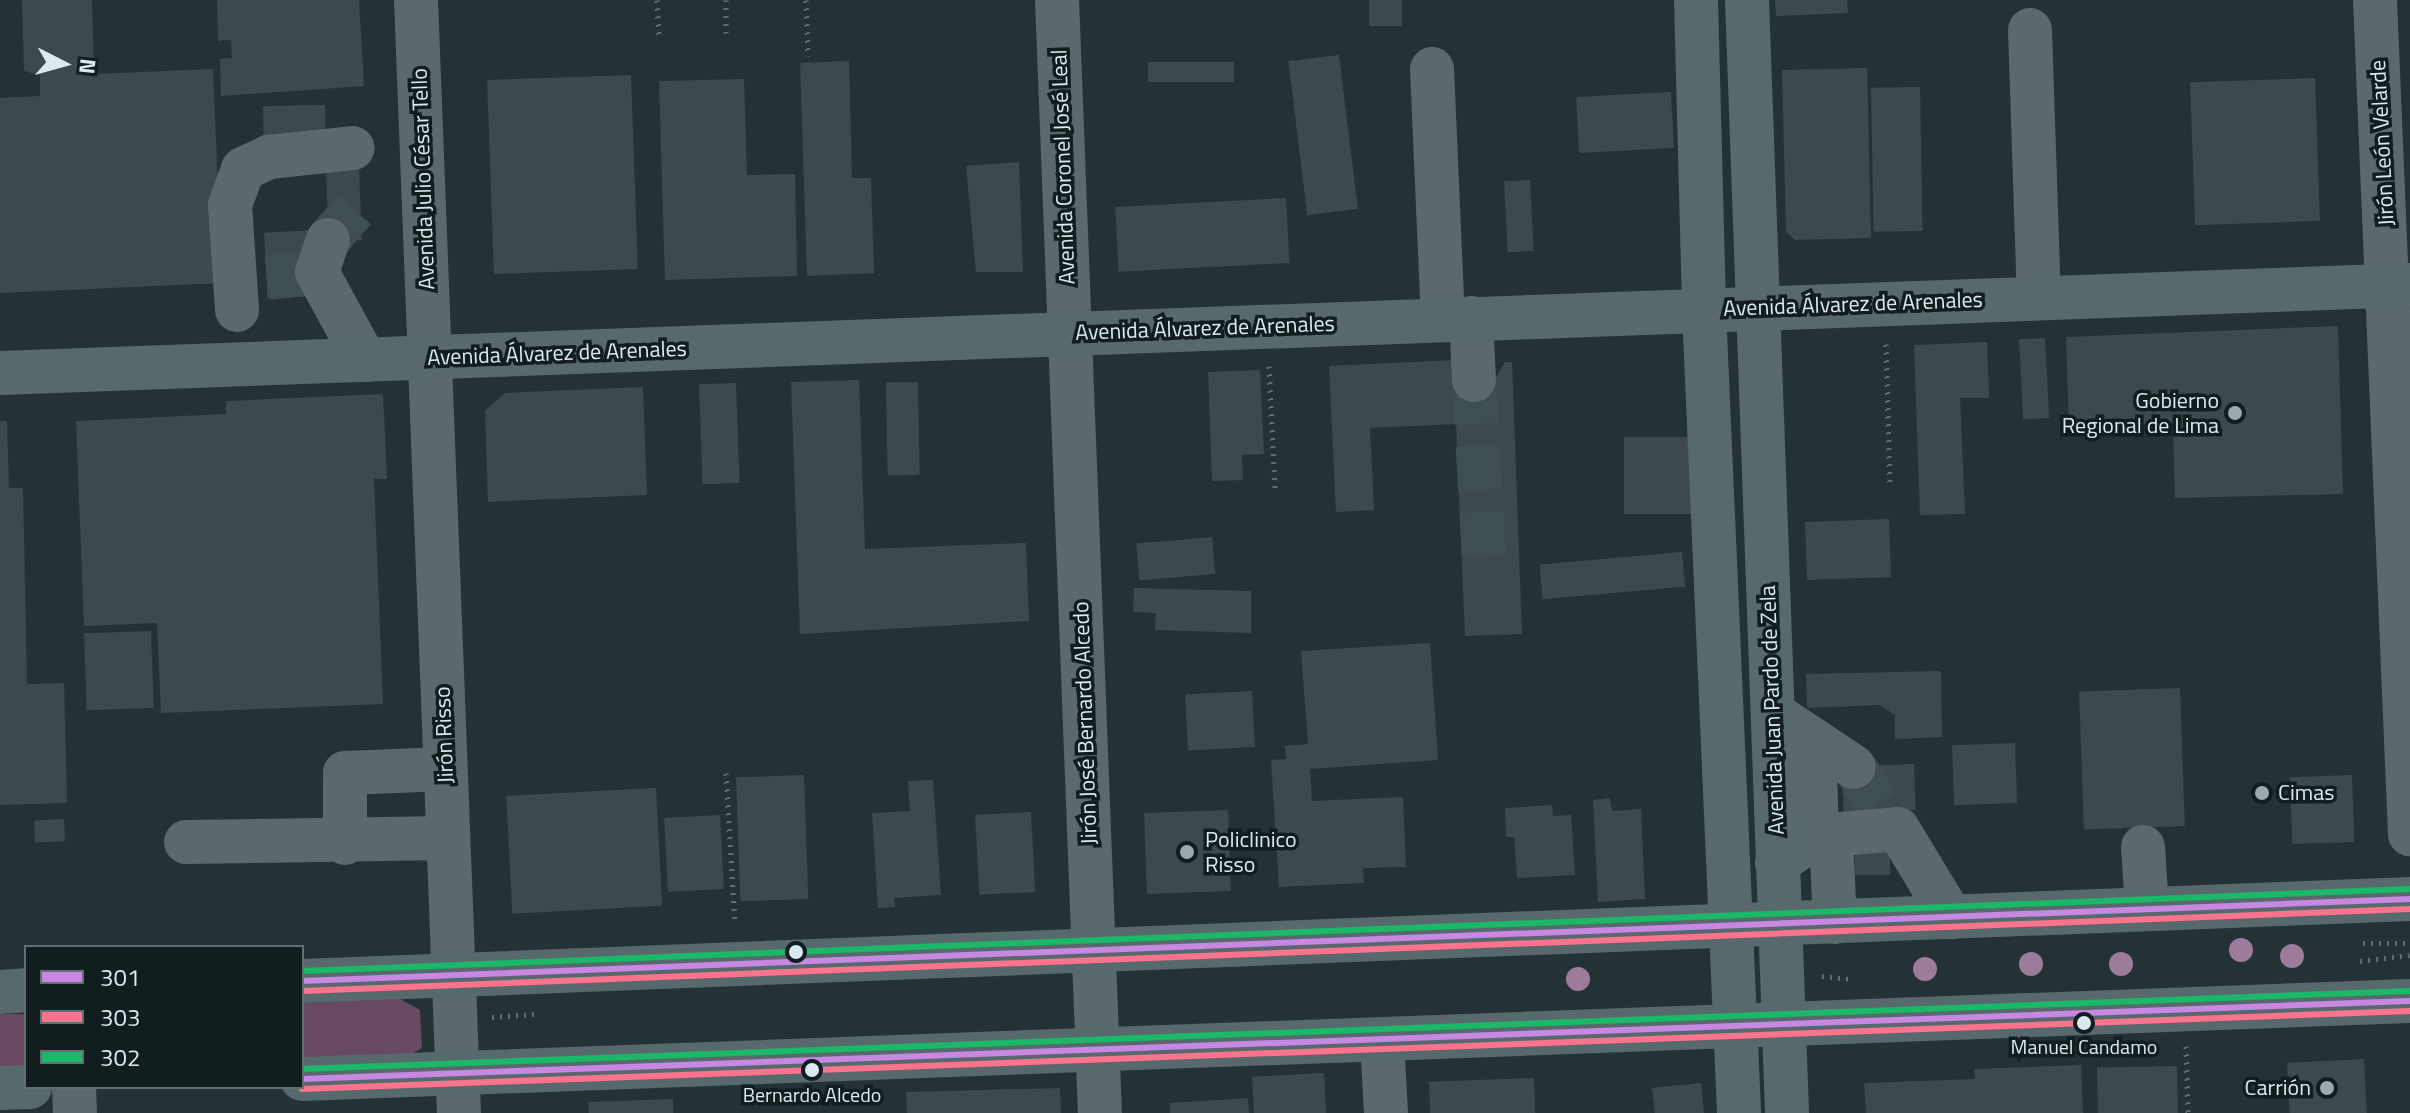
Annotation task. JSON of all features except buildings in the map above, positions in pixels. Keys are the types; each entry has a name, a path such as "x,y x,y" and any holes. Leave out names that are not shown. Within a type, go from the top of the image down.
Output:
{"main road":[{"path":"1696,0 1704,310 1739,1113"},
{"name":"Avenida Juan Pardo de Zela","path":"1747,0 1787,1113"},
{"name":"Avenida Álvarez de Arenales","path":"0,373 2400,285"},
{"path":"304,981 2410,899"},
{"path":"0,992 24,990"},
{"path":"304,1079 458,1094 1098,1051 2410,1001"},
{"path":"0,1088 24,1087"}],"street":[{"name":"Avenida Julio César Tello","path":"416,0 429,358"},
{"name":"Avenida Coronel José Leal","path":"1057,0 1069,334"},
{"name":"Jirón León Velarde","path":"2375,0 2400,285 2410,834"},
{"path":"2030,30 2039,298"},
{"path":"1432,69 1457,319 1474,380"},
{"path":"237,310 230,205 243,169 269,157 353,148"},
{"path":"328,240 317,272 365,360"},
{"path":"215,365 237,310 267,278"},
{"name":"Jirón José Bernardo Alcedo","path":"1069,334 1100,1113"},
{"name":"Jirón Risso","path":"429,358 458,1094"},
{"path":"1773,713 1854,767"},
{"path":"1814,740 1835,922"},
{"path":"345,843 345,773 445,769"},
{"path":"1777,863 1824,836 1890,820 1951,917"},
{"path":"186,842 345,843 447,838"},
{"path":"2143,847 2147,909"},
{"path":"1382,1041 1386,1113"},
{"path":"74,1089 75,1113"}],"path":[{"path":"657,0 659,36"},
{"path":"726,0 726,33"},
{"path":"806,0 808,56"},
{"path":"1885,303 1890,487"},
{"path":"1267,326 1275,489"},
{"path":"726,773 737,965"},
{"path":"2185,1010 2188,1113"}],"shaded area":[{"path":"400,999 420,1010 422,1048 402,1060 304,1063 304,1003"},
{"path":"0,1014 24,1014 24,1070 0,1070"}],"tunnel":[{"path":"328,240 354,210"},
{"path":"267,278 317,272"},
{"path":"1474,380 1484,560"},
{"path":"1854,767 1883,811"}],"transit line":[{"name":"302","path":"304,971 2410,889"},
{"name":"301","path":"304,981 2410,899"},
{"name":"303","path":"304,991 2410,909"},
{"name":"302","path":"304,1069 2410,991"},
{"name":"301","path":"304,1079 2410,1001"},
{"name":"303","path":"304,1089 2410,1011"}],"place":[{"name":"Gobierno Regional de Lima","path":"2235,413"},
{"name":"Cimas","path":"2262,793"},
{"name":"Policlinico Risso","path":"1187,852"},
{"name":"Manuel Candamo","path":"2084,1023"},
{"name":"Bernardo Alcedo","path":"812,1070"},
{"name":"Carrión","path":"2327,1088"}]}
